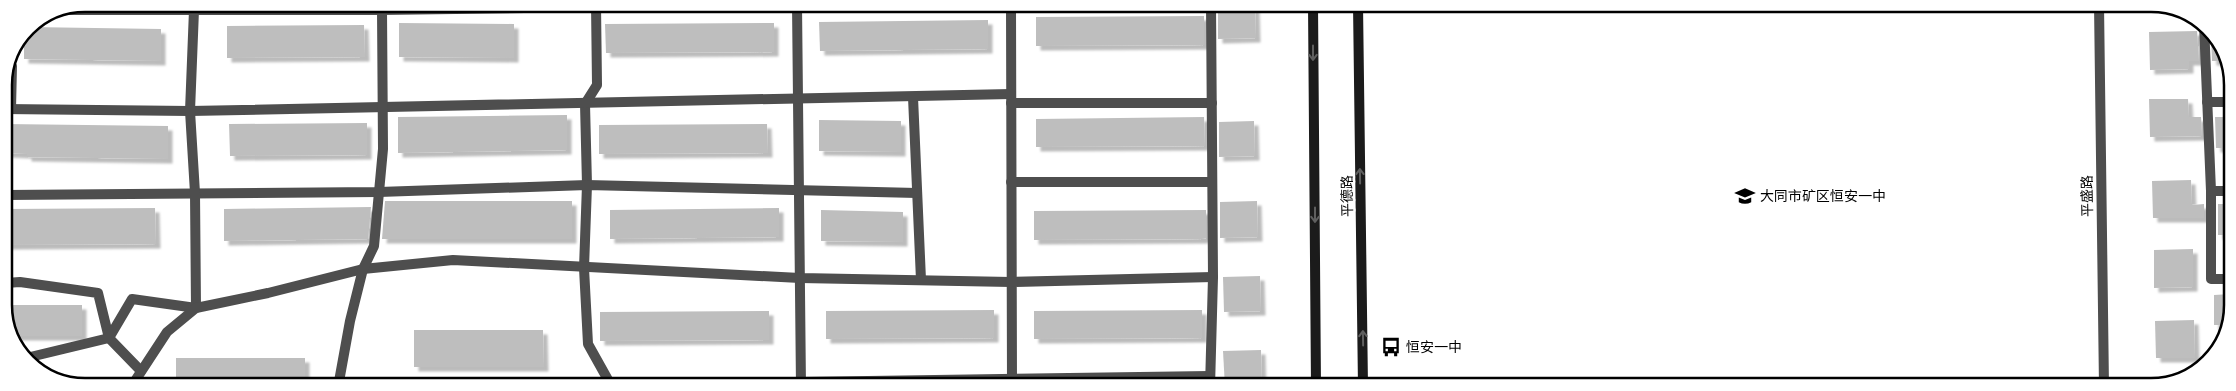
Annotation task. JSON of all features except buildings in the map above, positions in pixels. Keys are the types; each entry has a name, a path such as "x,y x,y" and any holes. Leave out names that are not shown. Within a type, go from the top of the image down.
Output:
{"main road":[{"path":"1313,12 1316,378"},
{"name":"平德路","path":"1358,12 1363,378"}],"street":[{"path":"194,12 190,111 196,193 196,308"},
{"path":"340,378 350,320 363,269 374,246 383,149 382,12"},
{"path":"596,12 596,85 585,104 587,185 584,268 588,344 607,378"},
{"path":"797,12 801,378"},
{"path":"1011,12 1012,378"},
{"path":"1210,378 1213,277 1211,12"},
{"name":"平盛路","path":"2099,12 2104,378"},
{"path":"2204,36 2211,191 2211,279 2224,278"},
{"path":"914,96 921,280"},
{"path":"12,109 190,111 914,96 1212,103"},
{"path":"2207,102 2224,102"},
{"path":"1011,182 1212,182"},
{"path":"12,195 379,192 587,185 917,193"},
{"path":"2211,191 2224,191"},
{"path":"34,356 109,338 132,298 196,308 268,293 363,269 453,260 800,278 1011,282 1213,277"},
{"path":"12,283 20,282 98,293 109,338 141,371"},
{"path":"136,378 167,332 196,308"}],"place":[{"name":"大同市矿区恒安一中","path":"1745,196"},
{"name":"恒安一中","path":"1391,347"}]}
